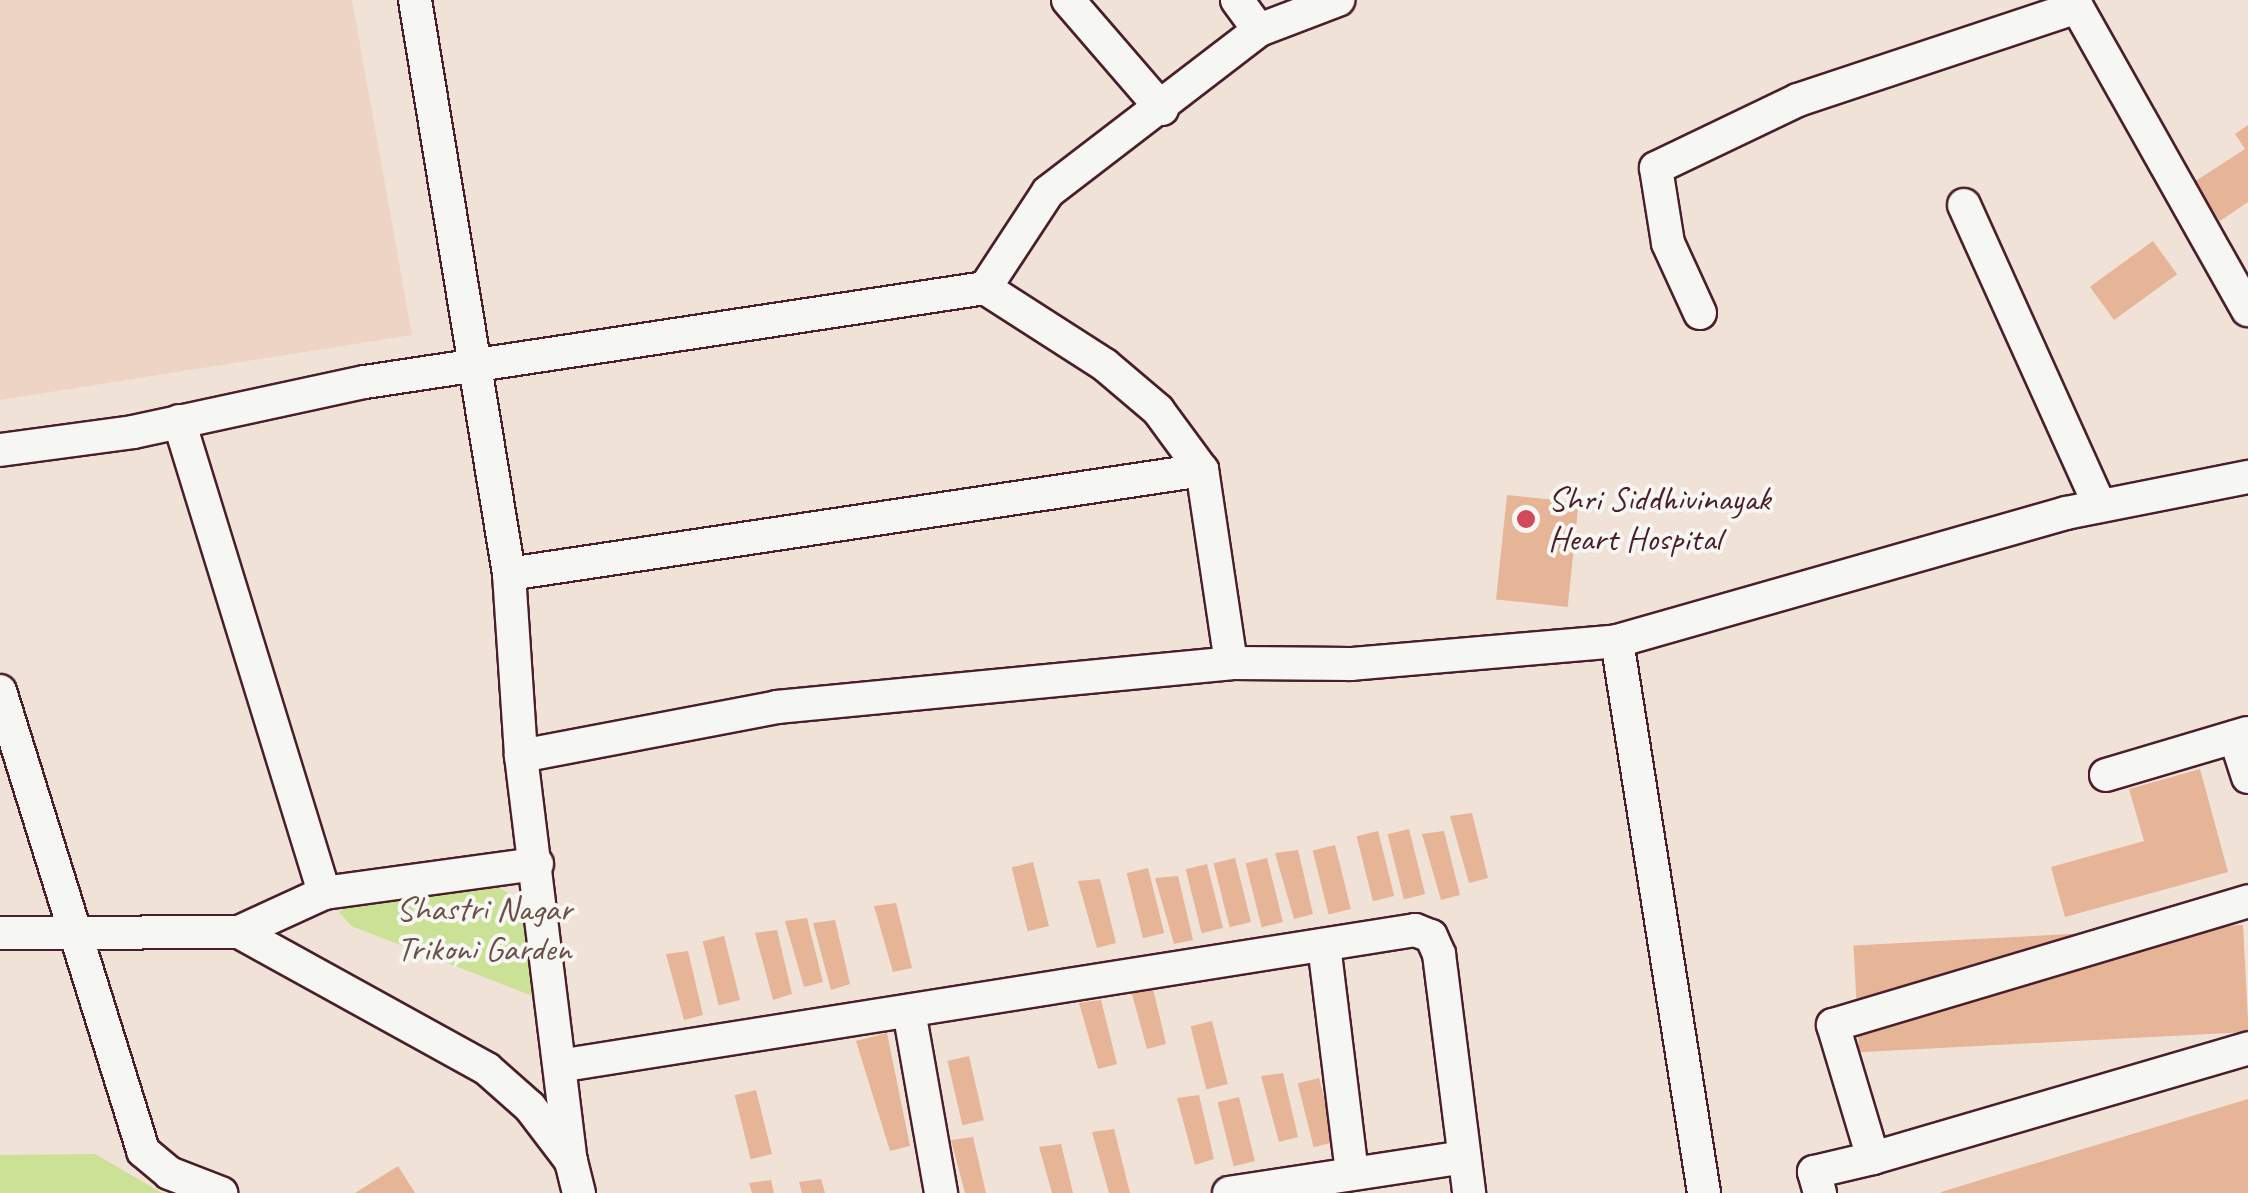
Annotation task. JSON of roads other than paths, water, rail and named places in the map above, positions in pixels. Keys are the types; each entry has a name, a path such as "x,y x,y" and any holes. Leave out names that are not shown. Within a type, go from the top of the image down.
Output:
{"street":[{"path":"415,0 480,364 509,574 521,756 565,1064 571,1161 579,1193"},
{"path":"1068,0 1162,109"},
{"path":"1237,0 1259,30"},
{"path":"985,288 1048,192 1162,109 1259,30 1338,0"},
{"path":"1700,313 1668,243 1656,168 1798,100 2075,4 2248,310"},
{"path":"1964,205 2100,506"},
{"path":"0,450 179,422 480,364 985,288 1104,364 1158,410 1202,470 1231,663"},
{"path":"179,422 324,893"},
{"path":"509,574 1202,470"},
{"path":"521,756 777,706 1231,663 1351,664 1617,641 2100,506 2248,476"},
{"path":"1617,641 1704,1193"},
{"path":"0,690 71,932 143,1151 169,1172 222,1193"},
{"path":"2106,776 2241,735 2248,778"},
{"path":"0,933 240,932 324,893 538,864"},
{"path":"1873,1158 1833,1025 2248,901"},
{"path":"565,1064 1415,930 1431,936 1469,1193"},
{"path":"240,932 487,1068 530,1107 571,1161"},
{"path":"1324,945 1352,1174"},
{"path":"909,1011 941,1193"},
{"path":"1820,1193 1814,1172 2248,1048"},
{"path":"1229,1193 1464,1157"}],"place":[{"name":"Shri Siddhivinayak Heart Hospital","path":"1526,519"}],"park label":[{"name":"Shastri Nagar Trikoni Garden","path":"484,929"}]}
